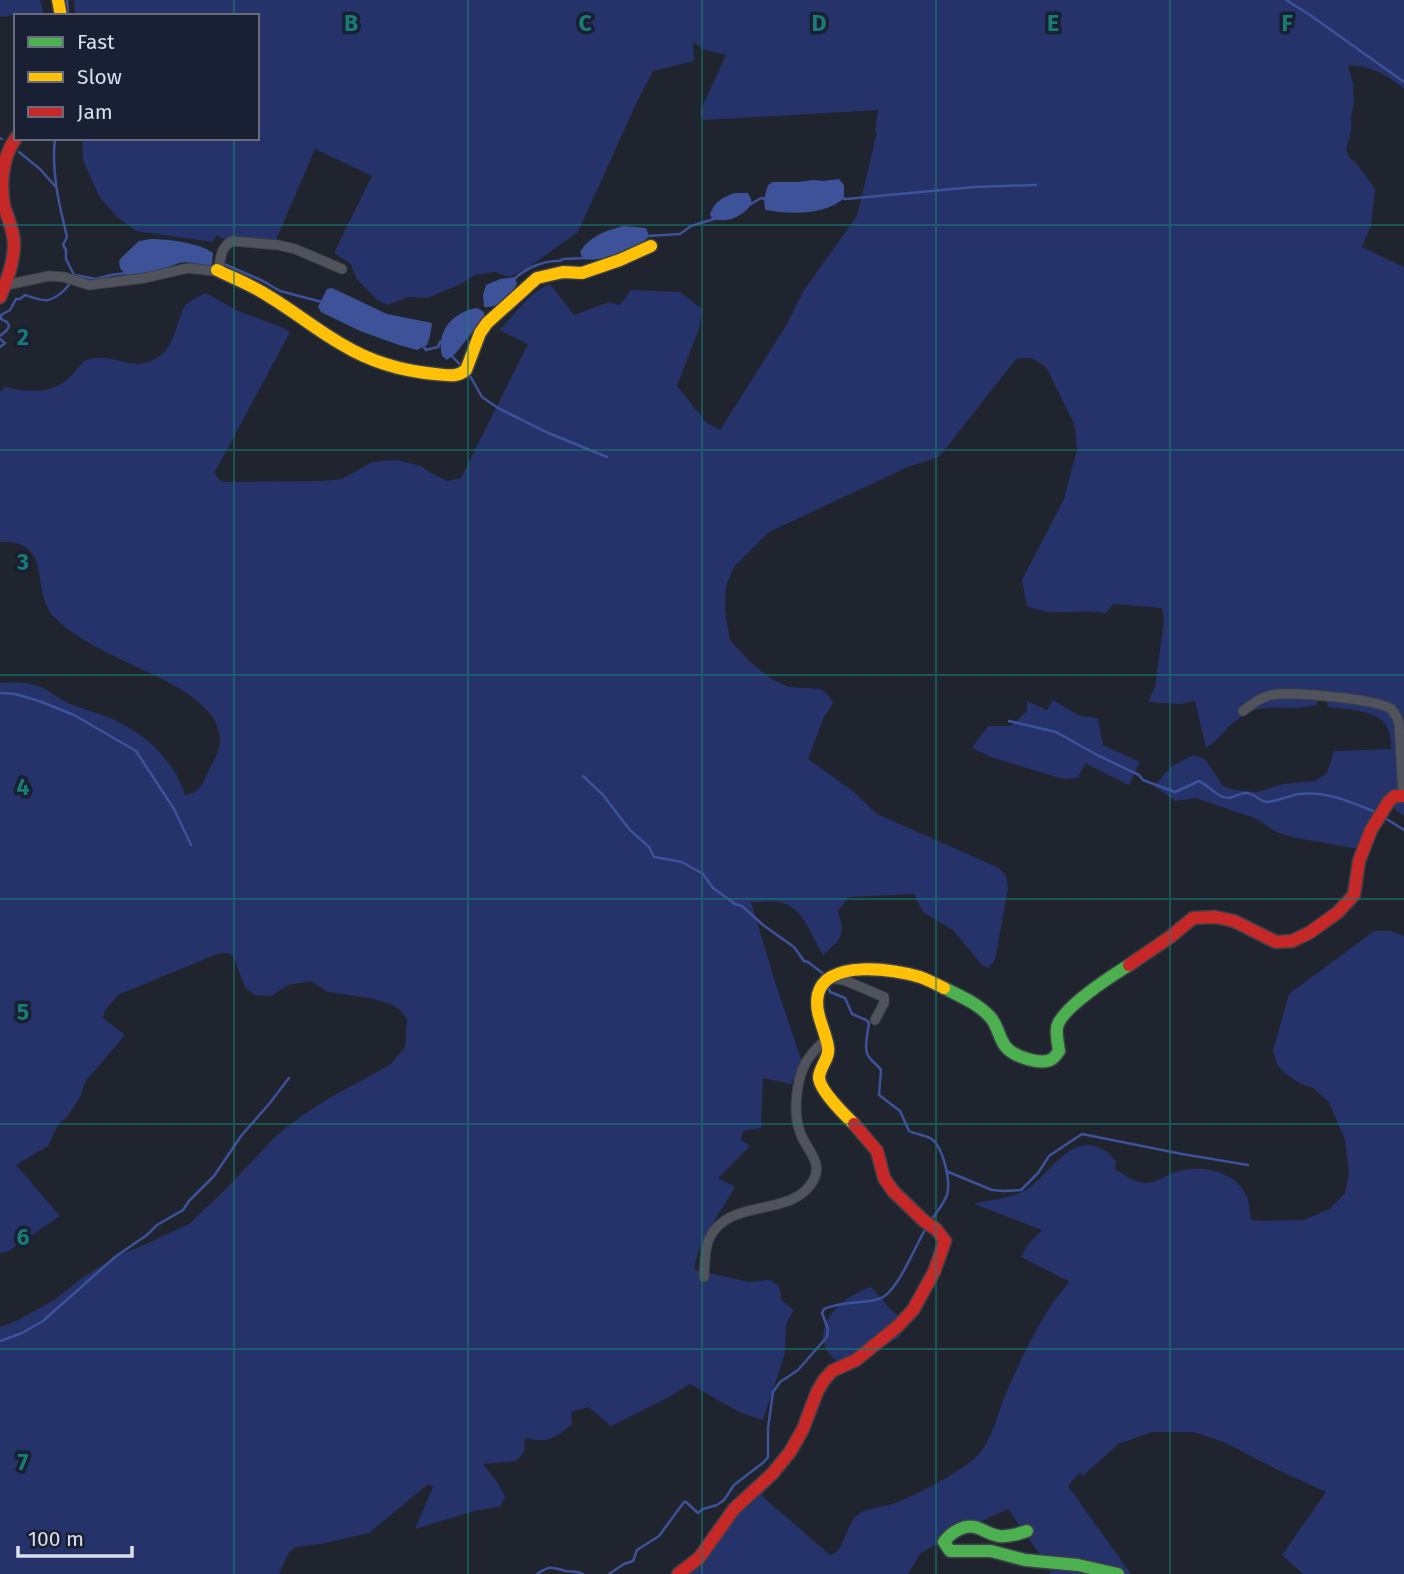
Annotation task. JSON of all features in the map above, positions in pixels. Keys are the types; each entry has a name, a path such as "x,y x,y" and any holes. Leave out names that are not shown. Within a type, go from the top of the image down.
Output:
{"street":[{"path":"3,291 14,248 2,199 2,184 8,148 14,140"},
{"path":"217,270 222,250 232,241 295,249 342,269"},
{"path":"3,291 49,276 89,285 145,278 188,268 217,270 268,295 342,345 368,358 420,373 452,376 466,370 480,333 487,323 537,278 562,272 582,273 651,246"},
{"path":"678,1574 699,1558 734,1508 767,1479 790,1452 807,1423 817,1392 832,1371 856,1360 898,1326 913,1310 943,1250 945,1241 942,1236 893,1191 884,1178 877,1151 871,1142 837,1106 821,1084 819,1078 828,1055 817,1000 822,986 839,972 855,970 922,977 989,1016 998,1028 1004,1046 1011,1052 1040,1061 1051,1060 1059,1051 1057,1028 1065,1014 1094,988 1170,937 1193,918 1215,917 1234,921 1274,942 1296,940 1314,930 1350,900 1354,894 1357,866 1367,839 1388,801 1395,796 1404,796 1399,723 1396,715 1387,707 1311,695 1273,694 1243,711"},
{"path":"829,978 844,980 884,997 884,1003 875,1020"},
{"path":"704,1277 708,1242 713,1232 727,1219 797,1197 813,1181 817,1166 798,1127 797,1097 804,1066 826,1039"},
{"path":"1027,1531 998,1536 980,1527 964,1527 945,1538 944,1542 950,1550 956,1552 991,1551 1025,1560 1078,1565 1118,1574"}],"shaded area":[{"path":"0,0 40,0 44,14 14,14 0,16"},
{"path":"74,0 1404,0 1404,89 1378,72 1348,66 1353,83 1354,102 1346,149 1349,157 1375,189 1371,225 1362,247 1404,267 1404,816 1393,806 1359,849 1276,832 1257,819 1196,798 1175,801 1154,786 1171,767 1193,755 1205,759 1223,786 1235,790 1257,792 1283,784 1315,781 1327,773 1334,751 1391,749 1390,736 1385,724 1372,714 1328,707 1326,699 1318,699 1317,705 1263,708 1244,715 1206,748 1195,701 1180,704 1148,702 1155,687 1164,621 1162,608 1114,604 1106,613 1052,612 1027,606 1022,580 1064,499 1077,450 1075,426 1046,367 1031,358 1016,359 939,457 908,467 769,532 734,567 726,586 725,611 730,640 750,662 773,680 789,687 821,689 833,703 824,717 808,759 854,792 877,814 999,868 1006,875 1008,889 995,960 988,968 981,964 953,930 923,912 914,894 849,897 838,911 842,932 834,945 823,955 806,923 794,909 779,902 751,902 802,1062 791,1084 763,1078 761,1128 743,1131 741,1140 750,1146 718,1178 735,1187 704,1239 695,1270 749,1282 770,1280 779,1286 782,1301 794,1310 786,1324 785,1353 763,1420 739,1412 690,1384 611,1426 589,1407 571,1412 572,1424 556,1436 546,1440 526,1438 525,1450 517,1461 483,1464 505,1496 501,1506 474,1511 415,1529 433,1487 428,1484 369,1533 296,1547 289,1552 279,1574 0,1574 0,1327 54,1300 82,1278 119,1255 189,1224 275,1137 300,1117 390,1065 405,1047 407,1019 391,1004 328,992 311,981 288,985 271,996 254,995 245,987 233,956 227,953 217,954 118,995 105,1010 103,1018 125,1035 85,1082 80,1097 68,1116 58,1125 48,1146 16,1165 60,1216 7,1252 0,1253 0,683 38,686 66,702 136,732 166,760 181,783 185,795 195,792 202,785 217,754 220,741 212,716 189,695 94,646 55,618 43,595 35,558 28,549 17,543 0,542 0,392 5,387 31,391 48,389 64,382 84,362 91,359 104,358 134,364 149,362 170,345 184,307 206,293 238,311 290,332 215,472 218,479 224,482 342,479 372,462 397,460 421,466 448,481 461,478 528,344 499,330 529,298 550,284 574,315 609,302 620,305 631,290 680,292 702,309 699,329 677,386 706,422 720,430 787,324 804,290 857,216 877,132 878,110 703,120 700,112 726,55 705,50 693,42 694,61 653,71 578,232 529,267 509,277 495,272 475,275 459,285 427,298 409,297 387,305 377,300 356,278 351,264 334,253 372,176 315,149 273,247 236,242 217,235 213,242 136,231 117,217 99,196 83,160 82,140 259,140 259,14 75,14"},
{"path":"839,179 844,185 844,198 827,208 796,213 765,210 764,199 768,185 773,182"},
{"path":"735,193 748,193 752,204 734,218 712,219 710,214 717,203"},
{"path":"623,226 646,228 649,236 637,246 618,254 599,259 583,259 580,252 588,242 604,232"},
{"path":"151,239 200,247 213,253 212,264 210,266 186,262 133,276 126,275 120,268 119,261 139,241"},
{"path":"515,277 517,284 507,297 499,304 484,307 486,285"},
{"path":"332,288 387,314 432,323 427,345 417,350 399,345 360,331 321,312 318,307 327,289"},
{"path":"477,308 484,312 484,317 456,353 447,360 442,356 441,339 448,324 460,314"},
{"path":"1053,700 1080,716 1098,718 1103,745 1140,762 1129,785 1085,763 1078,778 1063,779 991,757 972,748 988,726 1011,726 1027,711 1027,701 1047,710"},
{"path":"1374,931 1391,931 1404,936 1404,1574 1303,1574 1282,1555 1326,1492 1224,1442 1193,1432 1152,1432 1118,1444 1083,1476 1080,1472 1068,1486 1131,1574 1051,1574 1008,1509 921,1553 908,1574 682,1574 708,1557 729,1516 769,1485 762,1496 830,1555 840,1547 857,1515 925,1490 957,1471 980,1452 990,1437 1006,1393 1032,1338 1052,1304 1070,1282 1021,1257 1029,1243 1042,1230 974,1204 1008,1197 1027,1189 1071,1150 1092,1145 1112,1156 1116,1161 1115,1169 1141,1183 1153,1182 1185,1170 1205,1169 1224,1174 1240,1185 1245,1193 1251,1220 1304,1220 1330,1209 1345,1193 1349,1173 1345,1140 1329,1102 1313,1088 1286,1074 1278,1066 1273,1051 1289,994"},
{"path":"871,1287 890,1309 908,1324 898,1338 868,1354 849,1370 827,1350 823,1336 825,1326 829,1317 844,1302"}],"waterway":[{"path":"67,0 68,14"},
{"path":"1286,0 1404,82"},
{"path":"55,140 55,176 67,237 63,245 74,275"},
{"path":"19,152 55,186"},
{"path":"841,198 974,187 1036,185"},
{"path":"749,205 761,198 765,199"},
{"path":"647,236 680,234 691,226 714,219"},
{"path":"514,279 542,263 585,258"},
{"path":"224,264 280,291 322,302"},
{"path":"74,275 96,279 126,273"},
{"path":"0,336 9,326 1,319 1,315 10,310 16,299 25,295 48,300 62,292 71,281"},
{"path":"0,339 5,343 0,347"},
{"path":"423,346 426,350 438,347 442,342"},
{"path":"451,355 463,368"},
{"path":"469,374 482,397 498,408 546,432 607,457"},
{"path":"0,693 39,701 74,715 136,751 174,809 191,845"},
{"path":"1009,721 1056,732 1139,775 1143,780 1175,792 1199,781 1225,798 1246,793 1267,802 1309,793 1337,798 1373,811"},
{"path":"583,776 603,795 630,830 649,847 654,857 682,862 703,874 713,888 742,906 794,947 804,961 825,975"},
{"path":"1385,818 1404,830"},
{"path":"828,986 830,992 845,998 852,1014 869,1023 866,1050 870,1059 881,1070 879,1095 900,1111 909,1131 930,1138 939,1148 945,1164 948,1189 932,1219"},
{"path":"0,1341 43,1321 115,1257 157,1225 183,1210 214,1176 241,1136 289,1078"},
{"path":"946,1171 992,1190 1021,1190 1038,1173 1049,1156 1082,1134 1248,1165"},
{"path":"609,1574 633,1561 637,1550 659,1536 684,1502 698,1513 717,1505 734,1485 764,1462 768,1457 768,1428 773,1392 780,1382 798,1370 827,1337 828,1329 822,1313 824,1309 872,1301 886,1295 899,1279 925,1230"},
{"path":"537,1574 551,1568 583,1574"}],"traffic: fast":[{"path":"944,988 986,1013 1004,1044 1015,1054 1028,1059 1047,1061 1059,1051 1057,1028 1060,1020 1076,1002 1129,965"},
{"path":"1027,1531 999,1536 969,1527 955,1532 944,1542 950,1551 991,1551 1025,1560 1078,1565 1118,1574"}],"traffic: slow":[{"path":"58,0 61,14"},
{"path":"217,270 264,293 334,340 376,361 423,373 451,375 466,370 480,333 487,323 537,278 563,272 582,273 651,246"},
{"path":"854,1124 833,1102 820,1082 820,1073 828,1051 817,1008 818,994 824,983 834,975 863,969 894,971 920,977 944,988"}],"traffic: jam":[{"path":"0,297 13,257 14,244 4,206 2,180 5,162 15,140"},
{"path":"1129,965 1193,918 1215,917 1234,921 1276,942 1292,941 1309,933 1337,913 1354,895 1359,861 1371,830 1389,801 1395,796 1404,796"},
{"path":"678,1574 699,1558 734,1509 772,1474 790,1452 824,1380 832,1371 856,1360 898,1326 913,1310 934,1272 945,1241 936,1229 893,1191 884,1178 877,1151 854,1124"}]}
